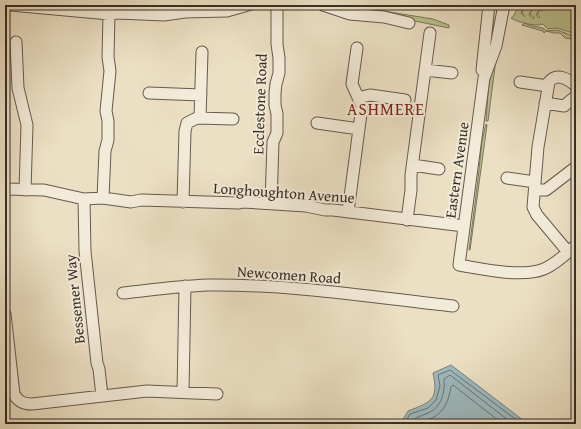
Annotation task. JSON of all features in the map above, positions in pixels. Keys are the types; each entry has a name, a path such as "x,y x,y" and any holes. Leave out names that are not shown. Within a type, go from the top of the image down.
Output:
{"street":[{"path":"12,5 109,14 167,15 185,12 227,11 248,5"},
{"name":"Ecclestone Road","path":"272,204 273,142 277,133 275,104 276,84 279,73 277,48 277,5"},
{"path":"323,5 350,14 384,17 409,23"},
{"name":"Eastern Avenue","path":"484,78 482,71 489,5"},
{"name":"Eastern Avenue","path":"504,5 496,46 484,78 459,265 529,273 549,266 572,248"},
{"path":"502,18 509,5"},
{"path":"103,198 105,151 108,140 108,121 106,110 110,71 108,58 109,14"},
{"path":"407,220 430,33"},
{"path":"16,42 18,88 27,125 26,190"},
{"path":"348,212 362,106 353,89 352,83 357,48"},
{"path":"200,118 202,52"},
{"path":"425,70 452,73"},
{"path":"572,248 534,212 533,207 538,147 548,86 551,79 560,77 568,80 576,86"},
{"path":"520,82 548,86"},
{"path":"149,93 200,95"},
{"path":"358,98 370,95 406,100"},
{"path":"545,103 564,106 576,96"},
{"path":"183,202 186,128 189,121 195,118 233,119"},
{"path":"317,123 359,129"},
{"path":"413,165 439,169"},
{"path":"507,178 546,190 576,167"},
{"name":"Longhoughton Avenue","path":"5,190 44,190 84,199 103,198 131,202 141,200 243,202 306,206 407,220 464,226"},
{"name":"Bessemer Way","path":"84,199 85,251 102,396"},
{"name":"Newcomen Road","path":"123,293 185,286 209,285 287,288 453,306"},
{"path":"183,392 185,286"},
{"path":"5,314 14,394 22,403 32,404 147,392 217,394"}],"green space":[{"path":"113,5 175,5 170,6 167,10 163,11 157,6 146,6 140,10 113,8"},
{"path":"519,5 524,5 521,13 525,17 522,13 525,5 533,5 529,15 534,19 534,17 530,14 536,5 549,5 540,8 536,15 539,18 540,17 537,14 541,10 550,6 576,5 576,34 557,28 548,29 543,24 531,24 514,20 511,18"},
{"path":"371,9 433,19 449,25 449,28 371,12"},
{"path":"525,23 547,31 557,30 576,37 576,42 572,39 565,38 560,33 546,31 544,33 543,31 522,25"},
{"path":"496,59 488,121 486,121 489,82"},
{"path":"486,124 487,125 469,250 482,141"}],"water":[{"path":"451,365 528,424 400,424 408,411 428,402 434,395 435,382 433,373"}],"district":[{"name":"ASHMERE","path":"386,109"}]}
